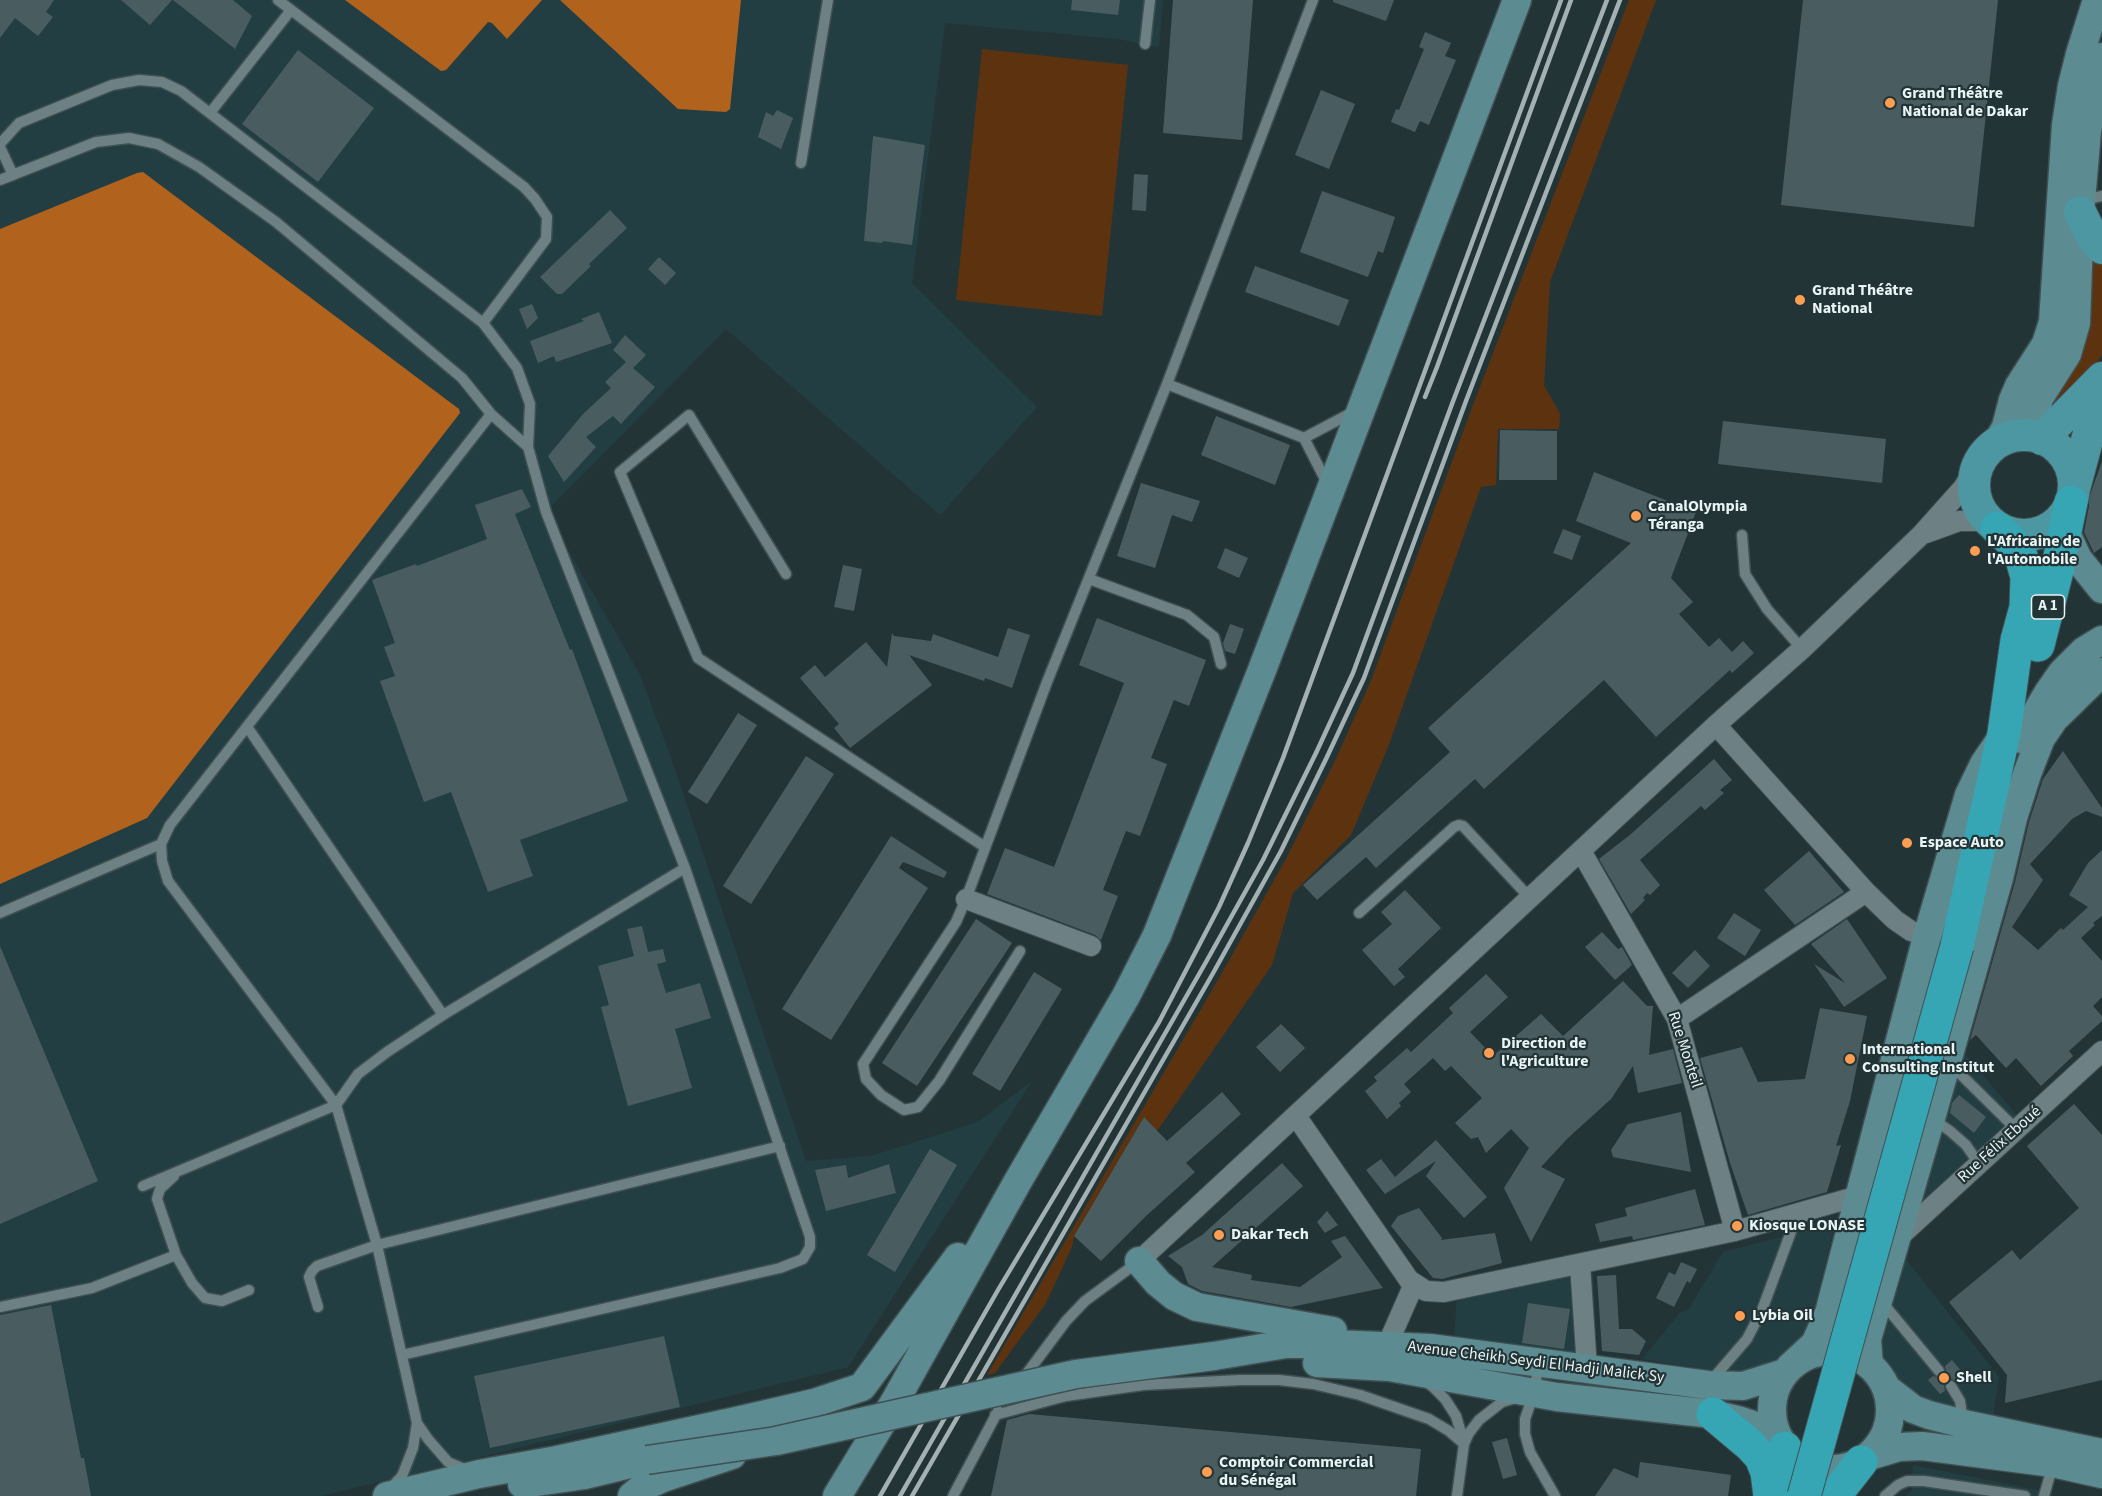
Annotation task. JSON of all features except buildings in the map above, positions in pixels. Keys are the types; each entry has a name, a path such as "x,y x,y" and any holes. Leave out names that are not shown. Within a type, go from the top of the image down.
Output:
{"highway":[{"name":"A 1","path":"2006,720 2038,646 2066,533 2072,496"},
{"name":"A 1","path":"1804,1496 1957,946 2006,720 2017,640 2026,607 2028,588 2020,556 2011,541 1993,525"},
{"path":"1711,1400 1761,1457 1767,1472 1770,1496"},
{"path":"1780,1496 1783,1477 1782,1444"},
{"path":"1837,1496 1839,1490 1865,1459"}],"main road":[{"path":"2087,203 2094,240 2102,248"},
{"path":"2040,438 2102,378"},
{"path":"2072,496 2071,469 2067,459 2060,451 2040,438 2016,435 1988,454 1974,475 1974,495 1982,514 1993,525 2018,535 2040,533 2060,521 2072,496 2102,384"}],"street":[{"path":"837,1496 895,1401 1018,1181 1126,996 1157,935 1331,490 1517,0"},
{"path":"1430,1348 1389,1354 1197,1307 1174,1296 1139,1262 1716,725 1802,649 1921,536 1963,488 2006,427 2019,386 2046,344 2053,322 2066,125 2072,86 2097,0"},
{"path":"2040,438 2035,417 2039,398 2067,354 2076,323 2087,203 2087,131 2102,57"},
{"path":"1921,536 1959,521 1993,525"},
{"path":"2066,533 2078,559 2102,589"},
{"path":"1988,808 2025,731 2048,693 2073,661 2102,639"},
{"path":"1869,1365 1867,1339 1898,1238 2027,774 2041,738 2054,719 2102,672"},
{"path":"2006,720 1969,795 1927,937 1829,1313 1815,1344 1787,1370 1773,1394 1772,1418 1782,1444 1795,1458 1816,1468 1839,1469 1892,1449 1911,1446 2053,1463 2102,1474"},
{"path":"1716,725 1866,892 1895,920 1911,931 1927,937"},
{"name":"Rue Monteil","path":"1581,851 1677,1019 1736,1231"},
{"path":"1677,1019 1866,892"},
{"path":"966,899 1090,946"},
{"name":"Rue Félix Eboué","path":"1898,1238 2102,1051"},
{"path":"1296,1116 1409,1280 1426,1291 1444,1292 1736,1231 1858,1196"},
{"path":"386,1496 479,1474 557,1460 741,1420 814,1403 862,1387 1018,1181"},
{"path":"1580,1264 1587,1368"},
{"path":"1389,1354 1414,1284"},
{"name":"Avenue Cheikh Seydi El Hadji Malick Sy","path":"1287,1353 1430,1348 1587,1368 1711,1400 1762,1428 1782,1444"},
{"path":"1787,1370 1808,1355 1829,1351 1851,1354 1869,1365 1879,1376 1889,1399 1890,1420 1883,1440 1865,1459"},
{"path":"508,1496 655,1469 1076,1374 1214,1356 1287,1353"},
{"name":"Avenue Cheikh Seydi El Hadji Malick Sy","path":"1287,1353 1389,1354 1533,1397 1711,1400 1787,1370"},
{"path":"862,1387 895,1401"},
{"path":"1886,1388 1913,1409 1964,1424 2102,1453"},
{"path":"632,1496 643,1487 655,1469"},
{"path":"440,1496 496,1487 574,1484"}],"lane":[{"path":"278,0 524,187 547,217 546,239 483,323"},
{"path":"801,162 828,0"},
{"path":"1145,44 1150,0"},
{"path":"1020,951 939,1081 918,1107 904,1110 881,1095 866,1079 862,1064 956,922 966,899 1047,682 1167,384 1313,0"},
{"path":"210,113 291,10"},
{"path":"13,175 0,145 20,123 112,85 139,80 162,82 181,91 483,323 518,368 530,404 528,447 546,512 686,868 810,1237 807,1254 798,1263 402,1355"},
{"path":"0,180 96,142 129,138 158,144 199,167 276,222 462,378 491,414 528,447"},
{"path":"1167,384 1304,438 1331,490"},
{"path":"1304,438 1363,406"},
{"path":"386,1496 402,1476 413,1448 417,1423 377,1245 336,1105 168,881 162,861 161,844 170,825 491,414"},
{"path":"786,574 689,415 620,472 698,658 986,847"},
{"path":"1742,535 1745,574 1767,609 1802,649"},
{"path":"1089,579 1187,615 1214,637 1221,664"},
{"path":"248,728 443,1015"},
{"path":"1359,913 1459,825 1463,825 1530,898"},
{"path":"0,913 161,844"},
{"path":"143,1186 336,1105 358,1074 443,1015 686,868"},
{"path":"1947,1062 2017,1130"},
{"path":"1931,1118 1966,1145 1979,1164"},
{"path":"318,1307 309,1277 312,1271 317,1266 377,1245 780,1146"},
{"path":"181,1169 160,1189 157,1199 176,1255 192,1283 205,1298 222,1301 249,1290"},
{"path":"1711,1400 1762,1310 1798,1213"},
{"path":"0,1307 92,1288 176,1255"},
{"path":"953,1496 995,1416 1066,1321 1085,1301 1139,1262"},
{"path":"1879,1298 1939,1371"},
{"path":"1389,1354 1413,1375 1432,1386 1456,1416 1464,1444 1457,1496"},
{"path":"1539,1362 1533,1397 1525,1419 1525,1434 1530,1452 1555,1496"},
{"path":"995,1416 1008,1410 1066,1396 1143,1385 1279,1380 1313,1384 1370,1399 1429,1419 1449,1431 1464,1444"},
{"path":"1951,1386 1960,1401 1964,1424"},
{"path":"1464,1444 1479,1420 1502,1402 1515,1398 1533,1397"},
{"path":"417,1423 448,1462 479,1474"},
{"path":"2044,1496 2053,1463"},
{"path":"1885,1496 1907,1481 1924,1481 2025,1496"}],"shaded area":[{"path":"0,0 1163,0 1159,47 1118,39 945,23 912,283 1037,407 940,515 726,329 546,512 640,675 671,758 806,1161 871,1156 978,1122 1032,1081 848,1367 321,1496 0,1496"},
{"path":"345,0 542,0 507,39 492,23 488,22 446,70 441,71"},
{"path":"560,0 741,0 730,109 726,112 678,109"},
{"path":"1629,0 1656,0 1550,282 1544,385 1560,414 1559,429 1498,429 1496,485 1481,487 1388,747 1351,835 1293,893 1272,965 1157,1131 1144,1117 1074,1236 1072,1247 1046,1303 995,1373 987,1375 1218,980 1287,857 1334,763 1370,683 1473,405"},
{"path":"982,49 1128,65 1102,316 956,300"},
{"path":"143,172 459,409 460,413 147,818 0,884 0,229"},
{"path":"2093,250 2102,261 2102,355 2053,419 2050,406 2088,329"},
{"path":"1956,1043 2018,1117 1909,1218"},
{"path":"1835,1223 1812,1317 1803,1335 1772,1361 1753,1369 1729,1373 1642,1359 1680,1313 1689,1309 1723,1252"},
{"path":"1900,1252 1999,1377 1992,1424 1918,1400 1895,1384 1881,1364 1878,1340"},
{"path":"1593,1273 1597,1359 1454,1341 1457,1295"},
{"path":"1913,1465 2052,1493 2052,1496 1905,1496 1912,1490"}],"railway":[{"path":"880,1496 998,1290 1159,1022 1219,907 1283,758 1561,0"},
{"path":"1425,397 1571,0"},
{"path":"900,1496 1206,962 1263,860 1316,753 1353,673 1452,404 1607,0"},
{"path":"912,1496 1212,975 1281,851 1326,759 1364,678 1466,401 1620,0"}],"place":[{"name":"Grand Théâtre National de Dakar","path":"1890,103"},
{"name":"Grand Théâtre National","path":"1800,300"},
{"name":"CanalOlympia Téranga","path":"1636,516"},
{"name":"L'Africaine de l'Automobile","path":"1975,551"},
{"name":"Espace Auto","path":"1907,843"},
{"name":"Direction de l'Agriculture","path":"1489,1053"},
{"name":"International Consulting Institut","path":"1850,1059"},
{"name":"Kiosque LONASE","path":"1737,1226"},
{"name":"Dakar Tech","path":"1219,1235"},
{"name":"Lybia Oil","path":"1740,1316"},
{"name":"Shell","path":"1944,1378"},
{"name":"Comptoir Commercial du Sénégal","path":"1207,1472"}]}
